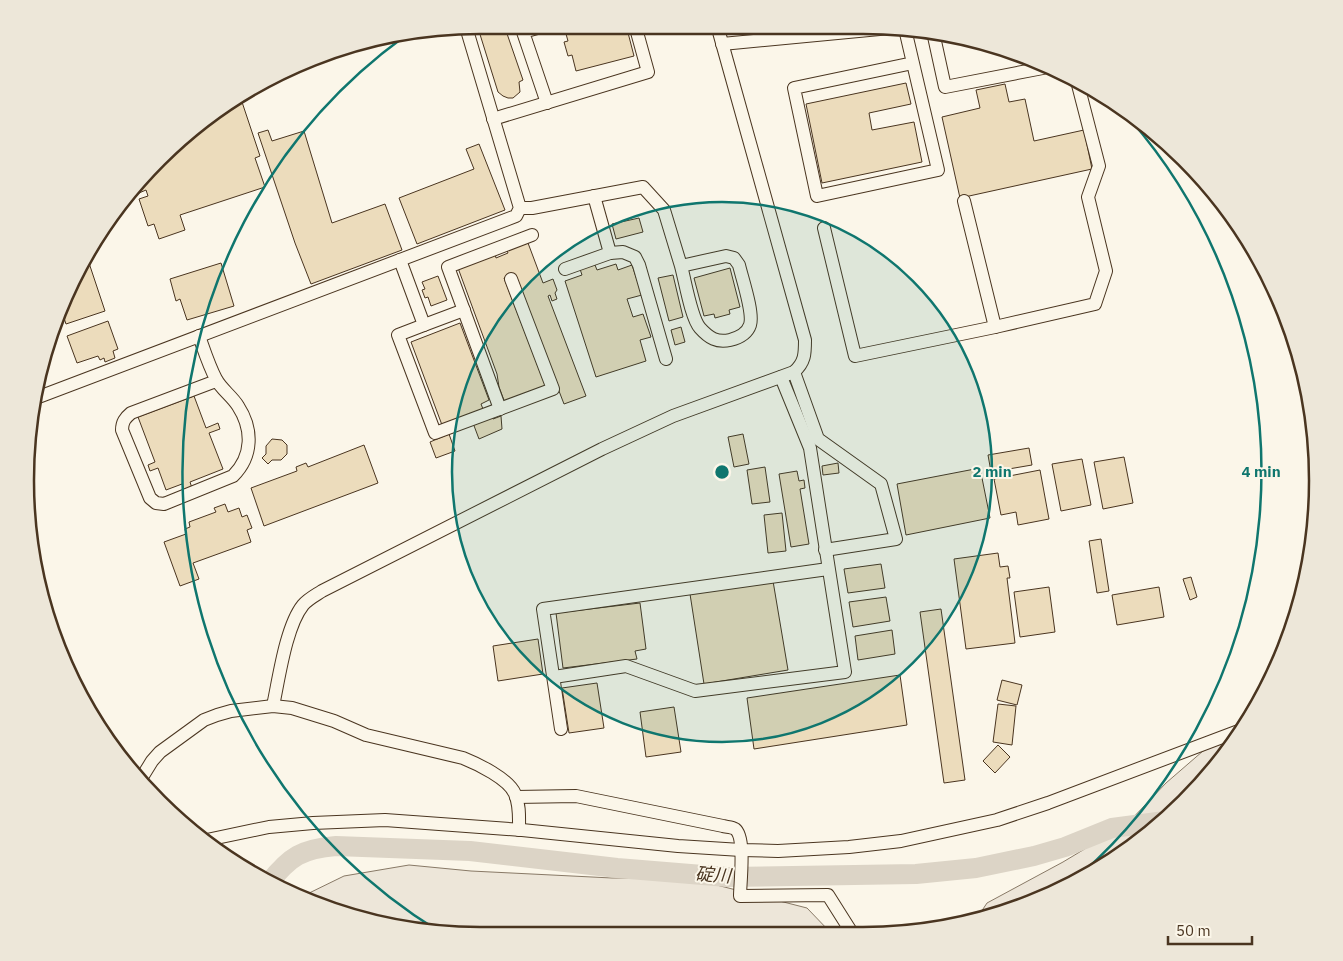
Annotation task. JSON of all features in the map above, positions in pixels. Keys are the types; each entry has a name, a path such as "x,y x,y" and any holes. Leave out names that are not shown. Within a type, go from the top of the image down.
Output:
{"street":[{"path":"42,396 516,216 520,208 468,34"},
{"path":"524,34 547,103"},
{"path":"493,119 648,72 637,34"},
{"path":"273,706 294,617 304,603 322,591 576,462 664,420 794,372 800,366 805,355 805,340 719,34"},
{"path":"722,44 827,34"},
{"path":"907,37 913,63 938,170 817,196 794,88 913,63"},
{"path":"935,40 945,87 1036,69"},
{"path":"824,228 855,356 1095,304 1106,271 1088,197 1099,166 1079,90"},
{"path":"520,208 532,208 642,187 664,210 694,317 699,327 710,338 721,342 733,340 744,335 750,325 751,314 739,265 734,258 726,256 681,266"},
{"path":"594,196 610,253"},
{"path":"964,201 995,327"},
{"path":"500,409 448,267 532,235"},
{"path":"564,269 610,253 623,252 635,257 639,265 666,359"},
{"path":"400,260 424,324"},
{"path":"464,310 398,335 435,433 554,389 511,279"},
{"path":"199,336 216,381 238,406 245,420 249,433 249,446 245,461 233,476 164,504 156,503 150,498 145,488 122,430 122,423 131,413 216,381"},
{"path":"794,372 818,439 882,484 896,539 826,550"},
{"path":"554,677 626,666 695,691 845,672 810,448 781,377"},
{"path":"561,729 543,609 828,569"},
{"path":"144,774 160,752 204,720 231,711 273,706 292,708 334,721 366,735 463,758 477,764 502,779 514,792 519,807 519,830"},
{"path":"214,839 270,827 385,820 741,850 778,851 849,847 901,840 988,822 1048,803 1230,734"},
{"path":"516,797 576,796 735,829 739,835 741,850 740,896 828,895 849,927"}],"shaded area":[{"path":"1228,737 1198,775 1178,796 1157,816 1111,852 1060,881 1006,904 982,911 987,903 1063,862 1128,823 1166,783 1203,751"},
{"path":"409,865 471,871 612,878 689,878 807,908 825,927 480,927 422,923 393,919 365,912 337,904 310,893 344,876"}],"building":[{"path":"480,34 507,34 523,80 519,82 520,92 513,98 503,96 498,92"},
{"path":"566,34 628,34 634,56 576,71 572,55 568,56 564,42 568,41"},
{"path":"906,83 911,104 869,113 872,130 914,122 922,162 822,183 806,104"},
{"path":"1005,84 1009,102 1025,99 1034,141 1084,130 1092,169 960,198 942,117 980,108 976,90"},
{"path":"242,103 260,156 255,158 265,187 180,215 185,230 159,239 154,224 148,226 139,199 148,196 146,190 139,193 186,145"},
{"path":"268,130 272,141 304,131 332,223 385,204 402,250 311,284 295,243 258,133"},
{"path":"479,144 505,210 417,244 399,198 474,169 466,149"},
{"path":"639,218 643,232 616,239 612,224"},
{"path":"528,243 543,283 553,279 557,290 555,293 557,299 552,301 550,295 548,296 586,396 564,404 514,274 504,278 546,387 505,403 499,387 497,374 458,268 495,254 496,258 508,253 507,250"},
{"path":"221,263 234,306 187,320 180,299 176,301 170,279"},
{"path":"616,264 618,270 632,265 642,295 627,299 633,317 643,314 651,337 640,340 646,361 596,377 565,281 582,275 580,269 595,265 597,270"},
{"path":"90,265 105,311 66,324 64,319"},
{"path":"730,268 740,307 729,310 730,314 715,318 714,314 704,316 694,278"},
{"path":"673,275 683,317 669,321 658,278"},
{"path":"438,276 447,300 431,306 428,297 425,298 422,290 425,289 422,282"},
{"path":"108,321 118,349 113,351 115,358 105,362 104,358 100,360 98,356 77,363 67,336"},
{"path":"460,323 489,400 481,404 483,409 442,425 411,342"},
{"path":"681,327 685,342 675,345 671,330"},
{"path":"194,396 206,428 218,423 220,429 209,433 223,469 190,482 193,491 185,493 182,484 166,490 158,468 150,471 148,465 155,462 138,417"},
{"path":"492,416 493,419 501,416 502,429 479,439 473,423"},
{"path":"449,434 455,451 436,458 430,442"},
{"path":"743,434 749,464 734,467 728,437"},
{"path":"272,439 282,440 287,445 287,454 281,460 272,460 268,464 262,458 266,454 266,446"},
{"path":"364,445 378,483 264,526 251,488 297,471 296,467 306,463 308,467"},
{"path":"1029,448 1032,465 991,472 988,455"},
{"path":"1124,457 1133,503 1103,509 1094,462"},
{"path":"1082,459 1091,505 1061,511 1052,464"},
{"path":"838,463 839,473 823,475 822,466"},
{"path":"765,467 770,502 752,504 747,470"},
{"path":"980,468 990,518 906,535 897,484"},
{"path":"1040,470 1049,519 1018,525 1016,512 1001,515 994,479"},
{"path":"797,471 799,481 804,480 805,488 800,489 809,544 791,547 779,474"},
{"path":"225,504 228,512 239,508 242,517 247,515 252,528 247,530 251,542 193,563 199,579 180,586 164,542 186,534 185,529 190,527 189,522 216,512 214,508"},
{"path":"782,513 786,551 768,553 764,515"},
{"path":"1101,539 1109,591 1097,593 1089,541"},
{"path":"998,553 1000,567 1008,566 1010,578 1007,578 1015,643 966,649 954,559"},
{"path":"881,564 885,588 848,593 844,569"},
{"path":"1191,577 1197,597 1190,600 1183,579"},
{"path":"773,581 788,670 704,684 690,594"},
{"path":"1049,587 1055,632 1020,637 1014,592"},
{"path":"1159,587 1164,617 1117,625 1112,595"},
{"path":"886,597 890,621 853,627 849,602"},
{"path":"640,603 646,649 635,651 637,659 563,668 556,613"},
{"path":"941,609 965,780 944,783 920,612"},
{"path":"892,630 895,654 858,660 855,636"},
{"path":"538,639 543,674 498,681 493,646"},
{"path":"900,675 907,725 754,749 747,698"},
{"path":"1002,680 1022,685 1017,705 997,700"},
{"path":"597,683 604,728 569,733 562,688"},
{"path":"998,704 1016,706 1012,745 993,742"},
{"path":"674,707 681,752 646,757 640,712"},
{"path":"998,745 1010,757 995,773 983,761"}],"waterway":[{"name":"碇川","path":"275,877 290,860 305,852 336,846 470,851 617,868 727,877 916,874 976,868 1034,856 1065,847 1112,828 1148,823"}]}
